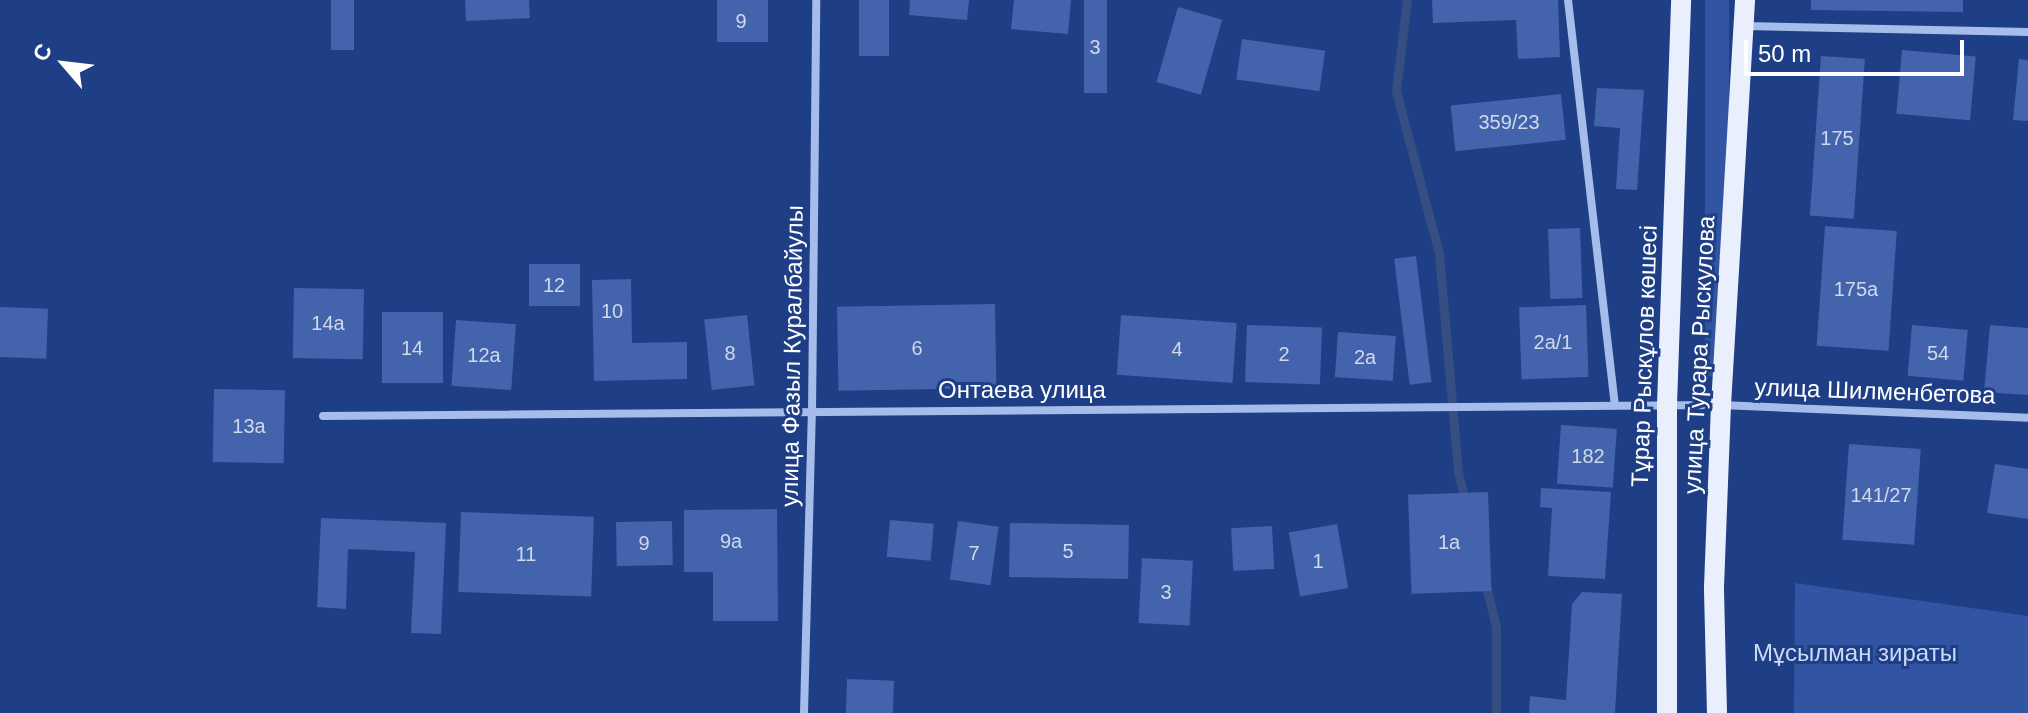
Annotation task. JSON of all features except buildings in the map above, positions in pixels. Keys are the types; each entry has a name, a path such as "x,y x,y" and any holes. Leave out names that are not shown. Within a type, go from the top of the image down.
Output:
{"main road":[{"name":"Тұрар Рыскұлов көшесі","path":"1667,713 1667,405 1681,0"},
{"name":"улица Турара Рыскулова","path":"1717,713 1714,587 1721,405 1745,0"}],"street":[{"name":"улица Фазыл Куралбайулы","path":"804,713 812,412 816,0"},
{"path":"1568,0 1615,405"},
{"path":"1744,26 2028,32"},
{"name":"Онтаева улица","path":"323,416 1721,405"},
{"name":"улица Шилменбетова","path":"1721,405 2028,418"}],"green space":[{"path":"1705,0 1729,0 1729,376 1705,376"},
{"name":"Мұсылман зираты","path":"1795,583 2028,616 2028,713 1794,713"}],"waterway":[{"path":"1407,0 1396,91 1439,254 1458,472 1465,501"},
{"path":"1485,582 1496,627 1496,713"}]}
